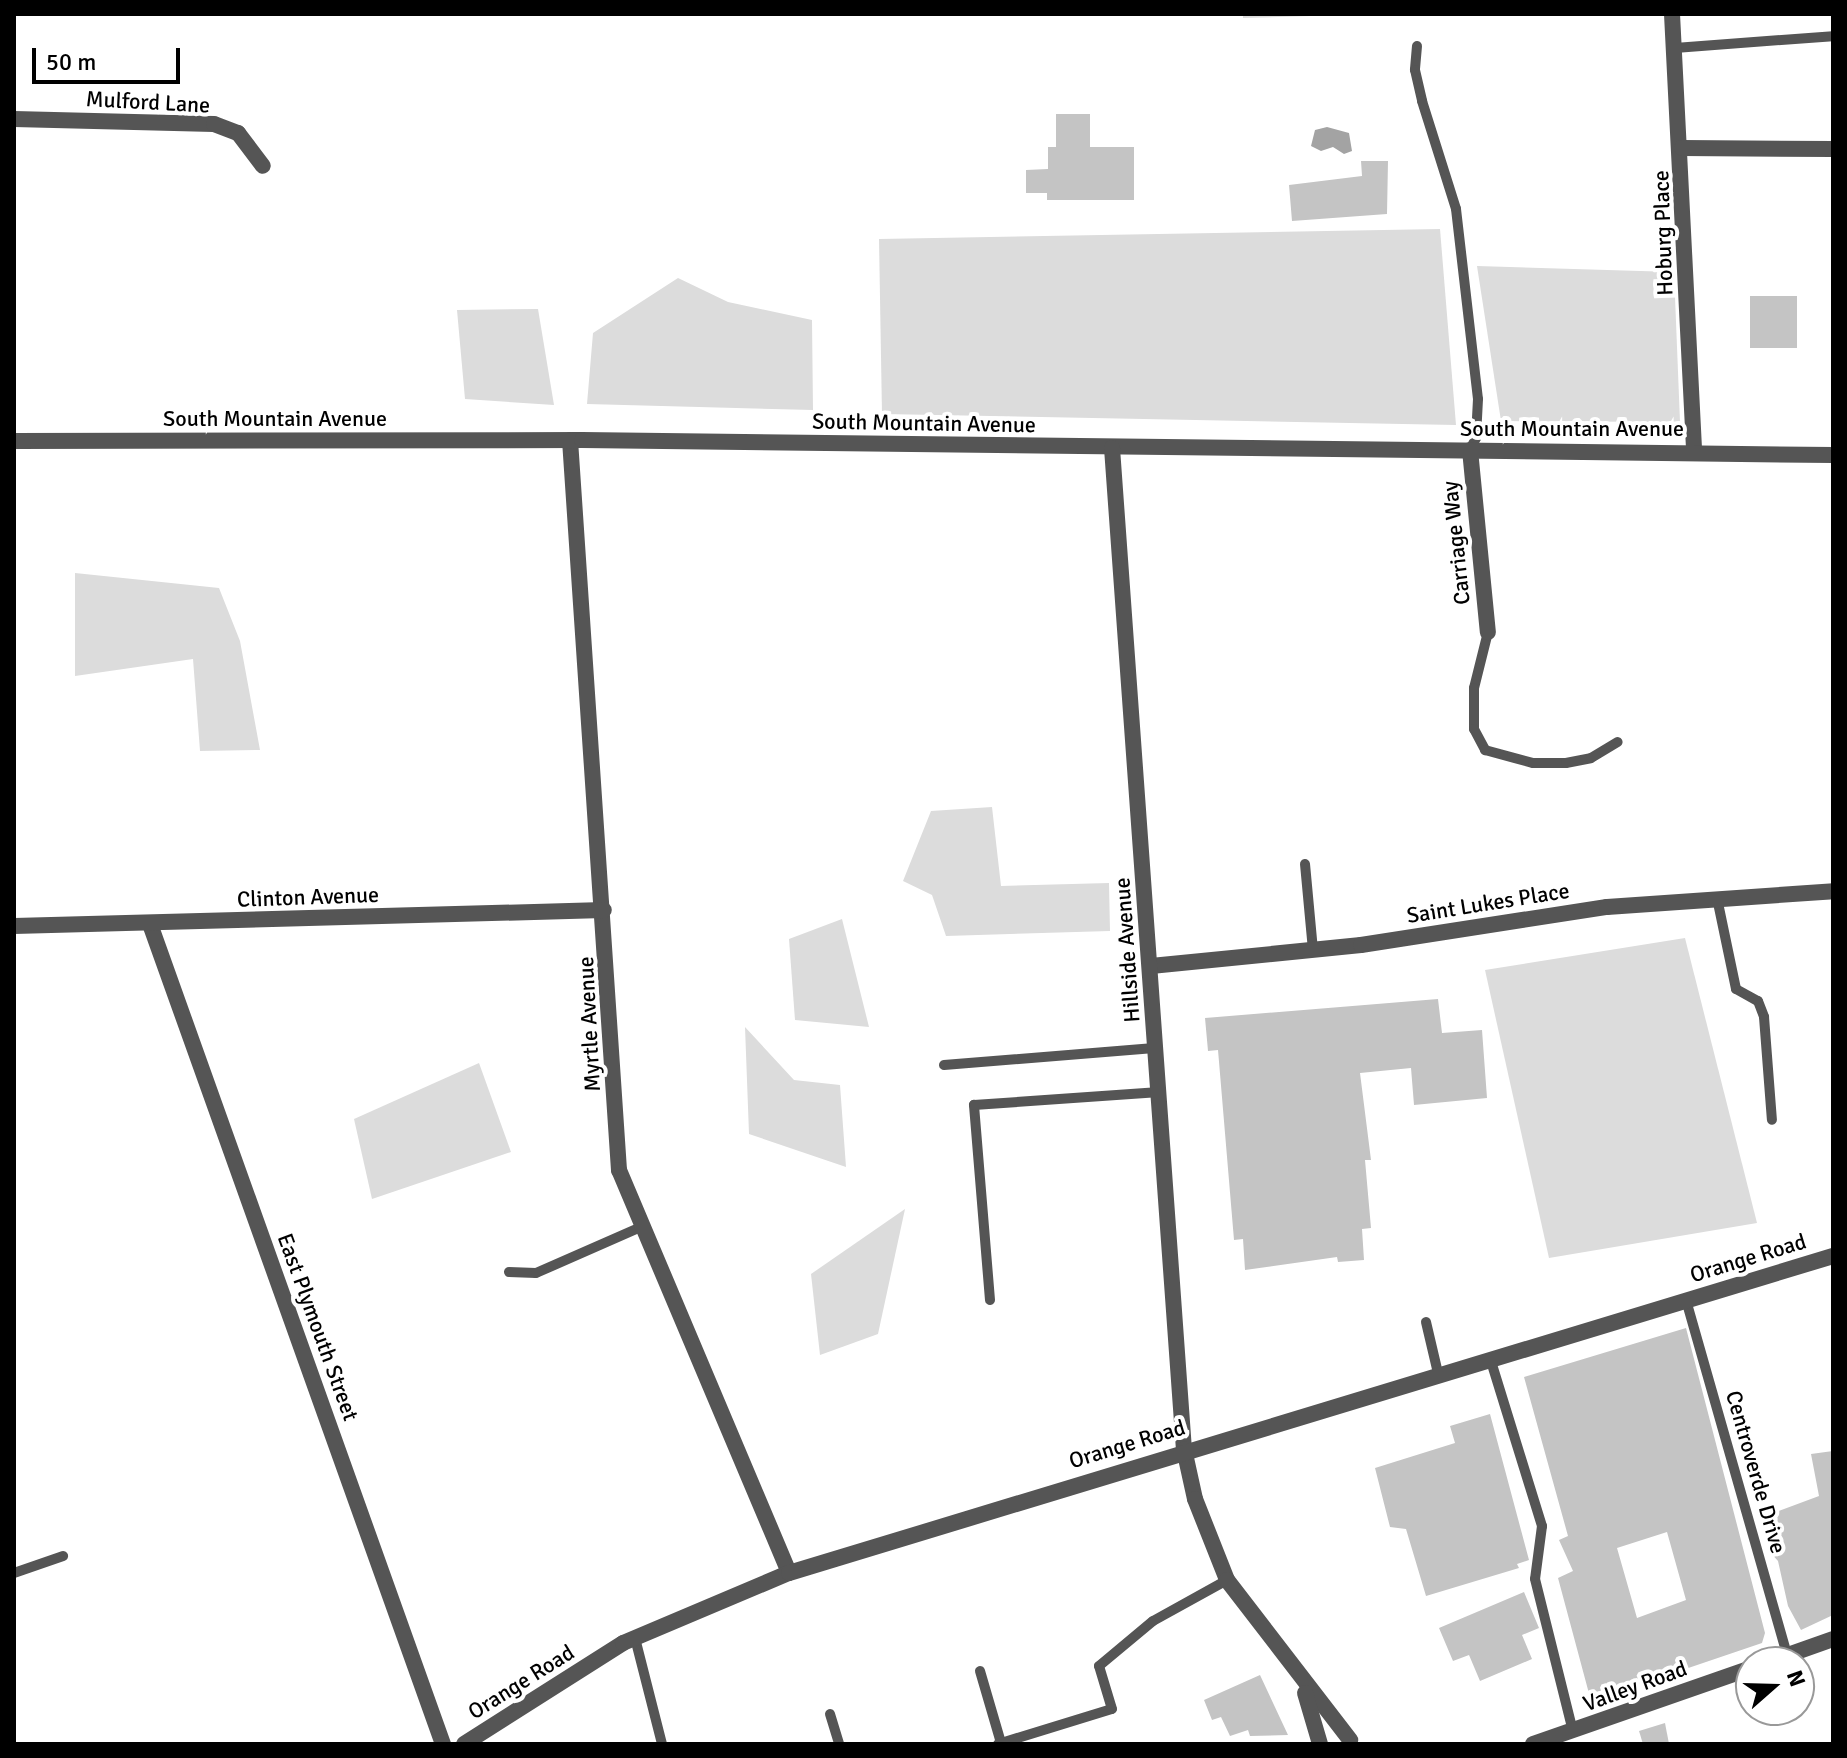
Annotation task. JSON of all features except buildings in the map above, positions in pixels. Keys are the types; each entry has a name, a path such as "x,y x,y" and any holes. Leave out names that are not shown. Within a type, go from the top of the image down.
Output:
{"street":[{"name":"Hoburg Place","path":"1672,14 1682,148 1694,451"},
{"name":"Mulford Lane","path":"14,119 214,124 238,133 255,149 263,166"},
{"path":"1682,148 1833,149"},
{"name":"South Mountain Avenue","path":"14,441 570,440 1833,455"},
{"name":"Myrtle Avenue","path":"570,440 604,910 619,1170 789,1573"},
{"name":"Hillside Avenue","path":"1112,448 1184,1449 1195,1499 1227,1580 1349,1743"},
{"name":"Carriage Way","path":"1470,450 1488,632"},
{"name":"Saint Lukes Place","path":"1151,966 1313,950 1593,909 1833,891"},
{"name":"Clinton Avenue","path":"14,926 604,910"},
{"name":"East Plymouth Street","path":"150,924 443,1744"},
{"name":"Orange Road","path":"464,1744 635,1638 789,1573 1184,1449 1833,1256"},
{"path":"1813,1646 1833,1639"},
{"name":"Valley Road","path":"1533,1744 1735,1674"},
{"path":"1298,1676 1320,1744"}],"lane":[{"path":"1675,48 1833,36"},
{"path":"1417,46 1415,70 1422,101 1456,209 1478,399 1476,438 1470,450"},
{"path":"1488,632 1474,688 1474,729 1485,750 1533,763 1566,763 1591,758 1618,742"},
{"path":"1305,864 1313,950"},
{"path":"1717,898 1736,989 1758,1001 1764,1017 1772,1120"},
{"path":"944,1065 1157,1048"},
{"path":"990,1300 974,1105 1160,1092"},
{"path":"509,1272 536,1273 643,1226"},
{"name":"Centroverde Drive","path":"1686,1300 1784,1646"},
{"path":"1426,1322 1438,1373"},
{"path":"1490,1358 1542,1526 1535,1579 1573,1731"},
{"path":"14,1573 63,1556"},
{"path":"980,1671 1000,1743 1112,1709 1099,1666 1153,1621 1227,1580"},
{"path":"635,1638 662,1744"},
{"path":"830,1714 839,1744"}],"shaded area":[{"path":"1243,14 1344,14 1344,15 1243,18"},
{"path":"1327,127 1349,133 1352,151 1344,154 1333,147 1321,151 1311,146 1315,130"},
{"path":"1440,229 1456,425 882,414 879,239"},
{"path":"1477,266 1674,272 1680,422 1501,421"},
{"path":"678,278 728,302 812,320 813,410 587,404 593,333"},
{"path":"538,309 554,405 465,399 457,310"},
{"path":"75,573 219,588 240,641 260,750 200,751 193,659 75,676"},
{"path":"992,807 1001,886 1109,883 1110,931 946,936 932,895 903,881 931,811"},
{"path":"842,919 869,1027 795,1020 789,939"},
{"path":"1685,938 1757,1223 1549,1258 1485,970"},
{"path":"745,1027 794,1080 840,1085 846,1167 749,1134"},
{"path":"479,1063 511,1152 372,1199 354,1119"},
{"path":"905,1209 878,1334 820,1355 811,1274"}]}
